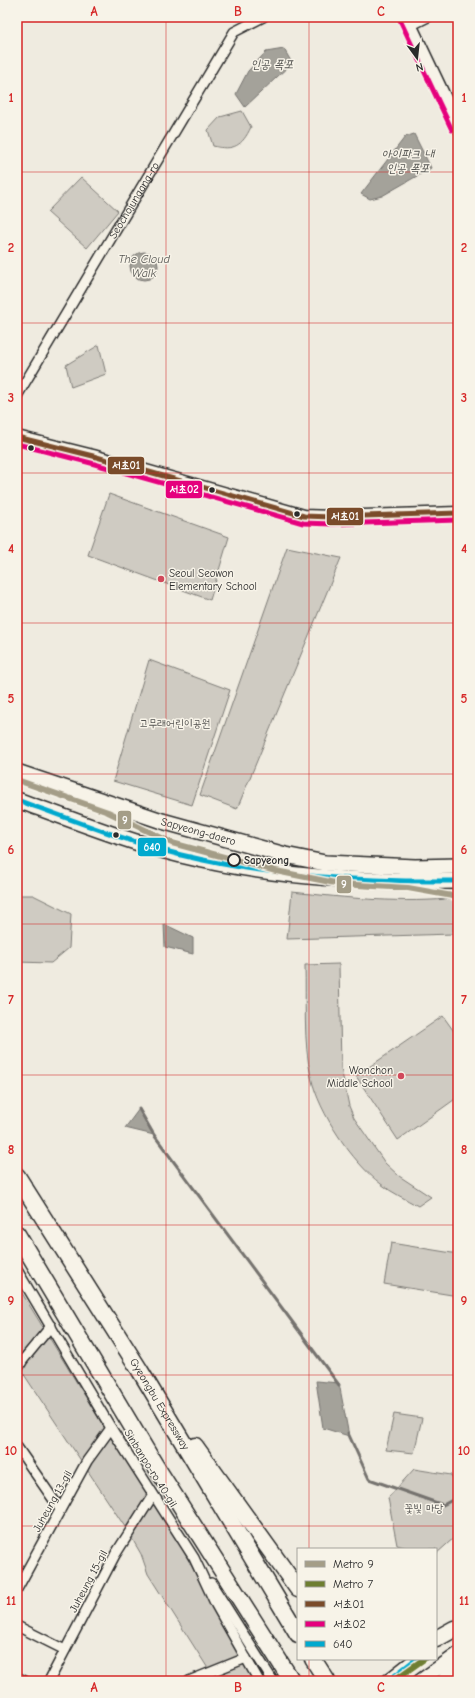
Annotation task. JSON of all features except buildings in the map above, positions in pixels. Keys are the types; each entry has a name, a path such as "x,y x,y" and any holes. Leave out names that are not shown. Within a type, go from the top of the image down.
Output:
{"highway":[{"name":"Gyeongbu Expressway","path":"17,1176 139,1369 297,1632"},
{"path":"17,1234 155,1465 292,1681"},
{"path":"139,1369 297,1588"},
{"path":"437,1639 456,1627"},
{"path":"314,1660 327,1681"},
{"path":"445,1681 458,1665"}],"main road":[{"path":"408,22 458,127"},
{"name":"Sapyeong-daero","path":"17,772 157,819 285,855 325,863 415,867 458,866"},
{"path":"17,800 136,842 181,855 246,868 282,873 392,882 458,881"},
{"path":"437,1642 456,1627"},
{"path":"420,1681 458,1654"},
{"path":"388,1681 415,1660"}],"street":[{"name":"Seochojungang-ro","path":"17,396 234,32 263,17"},
{"path":"408,22 428,17"},
{"path":"17,437 93,456 304,516 332,517 458,513"},
{"name":"Sinbanpo-ro 40-gil","path":"17,1270 111,1428 194,1558 216,1606 259,1681"},
{"path":"17,1370 23,1360 51,1326"},
{"name":"Juheung 13-gil","path":"17,1588 88,1461 111,1428"},
{"path":"17,1448 60,1510"},
{"name":"Juheung 15-gil","path":"49,1681 115,1555 153,1495"},
{"path":"194,1558 273,1681"},
{"path":"17,1626 65,1650"},
{"path":"189,1681 246,1658"},
{"path":"17,1677 25,1681"}],"green space":[{"path":"242,111 251,127 241,143 227,148 213,146 208,130 220,117"},
{"path":"81,177 118,211 87,248 47,212"},
{"path":"99,345 106,374 71,387 66,365"},
{"path":"109,494 229,537 210,600 88,555"},
{"path":"287,547 341,558 237,809 200,795"},
{"name":"고무래어린이공원","path":"149,660 230,690 192,805 113,781"},
{"path":"292,892 354,898 396,900 437,900 458,898 458,903 454,904 453,934 287,939"},
{"path":"17,895 33,895 71,914 69,948 51,963 17,962"},
{"path":"339,964 341,1068 349,1106 354,1118 385,1163 399,1176 431,1197 418,1206 385,1187 370,1175 359,1163 338,1136 321,1106 315,1091 308,1064 305,1021 305,965"},
{"path":"443,1016 458,1037 458,1097 398,1140 356,1076"},
{"path":"391,1243 458,1254 458,1296 384,1284"},
{"path":"17,1285 104,1427 177,1539 253,1681 216,1681 148,1574 141,1554 127,1530 17,1364"},
{"path":"394,1414 422,1418 414,1453 386,1450"},
{"name":"꽃빛 마당","path":"414,1469 451,1475 458,1488 458,1519 456,1536 437,1553 437,1548 408,1548 397,1545 388,1498"}],"water":[{"name":"인공 폭포","path":"284,49 292,63 245,107 236,94 248,71 266,52"},
{"name":"아이파크 내 인공 폭포","path":"414,134 431,168 382,196 370,199 361,194 405,137"},
{"name":"The Cloud Walk","path":"144,252 154,256 158,266 154,276 144,280 134,276 130,266 134,256"},
{"path":"164,924 193,938 193,954 165,947"},
{"path":"139,1109 154,1135 125,1128"},
{"path":"316,1381 339,1383 349,1436 323,1428"}],"waterway":[{"path":"139,1109 154,1135 339,1385"},
{"path":"348,1433 369,1479 443,1505 458,1497"}],"metro line":[{"name":"9","path":"17,780 108,812 172,843 276,871 340,884 408,888 458,897"},
{"name":"7","path":"393,1681 423,1660"}],"transit line":[{"name":"서초02","path":"400,20 452,130"},
{"name":"서초01","path":"17,437 93,456 304,516 332,517 458,513"},
{"name":"서초02","path":"17,444 91,463 303,523 332,524 458,520"},
{"name":"640","path":"17,800 139,843 181,855 215,862 319,877 458,881"},
{"name":"640","path":"388,1681 415,1660"}],"place":[{"name":"Seoul Seowon Elementary School","path":"161,579"},
{"name":"Sapyeong","path":"234,860"},
{"name":"Wonchon Middle School","path":"401,1076"}]}
